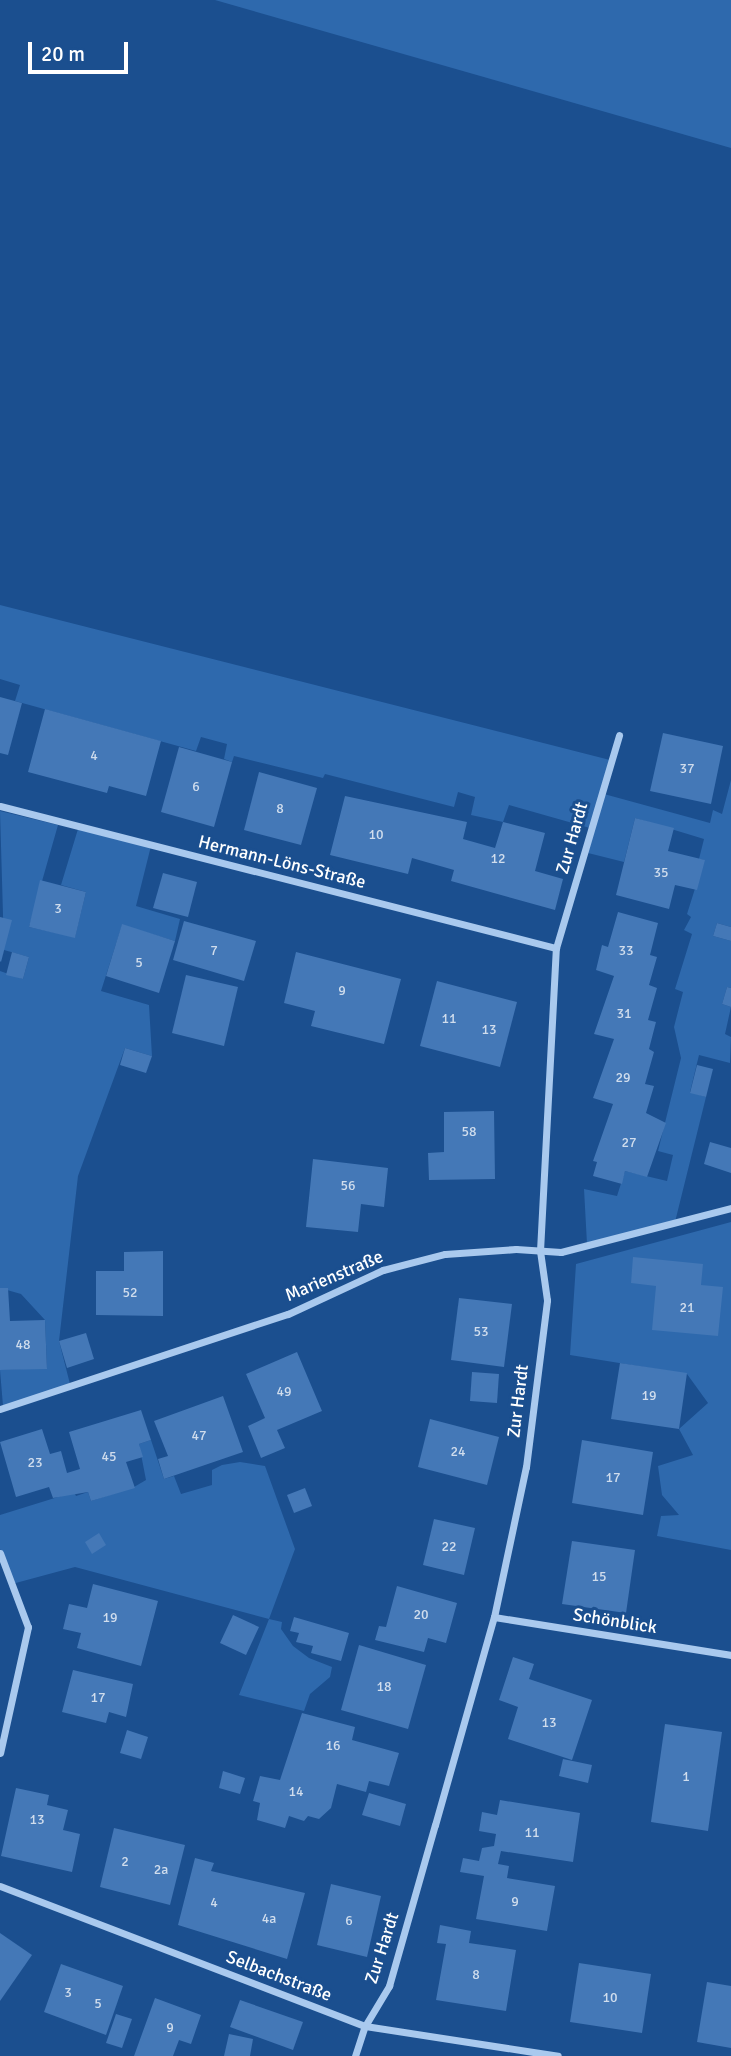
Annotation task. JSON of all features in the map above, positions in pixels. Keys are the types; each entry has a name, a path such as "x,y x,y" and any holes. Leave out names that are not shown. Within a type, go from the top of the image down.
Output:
{"street":[{"name":"Zur Hardt","path":"355,2056 365,2026 389,1986 494,1617 531,1429 547,1300 540,1251 556,948 619,735"},
{"name":"Hermann-Löns-Straße","path":"0,806 556,948"},
{"name":"Marienstraße","path":"0,1409 288,1314 383,1270 445,1254 561,1252 731,1208"},
{"path":"0,1553 28,1627 0,1753"},
{"name":"Schönblick","path":"494,1617 731,1655"},
{"name":"Selbachstraße","path":"0,1886 365,2026 558,2056"}],"shaded area":[{"path":"215,0 731,0 731,148"},
{"path":"0,605 610,760 590,828 509,805 503,822 471,815 475,797 458,792 454,807 325,774 323,778 234,756 232,762 224,759 227,744 201,737 196,751 15,701 20,685 0,679"},
{"path":"731,780 731,927 717,923 713,936 731,941 731,988 727,987 722,1004 731,1007 725,1034 731,1037 730,1063 699,1055 690,1092 706,1097 675,1222 587,1244 584,1189 617,1196 625,1171 667,1181 673,1155 658,1151 681,1058 674,1027 683,992 675,989 692,934 684,930 691,917 687,914 704,860 699,859 704,839 635,818 624,862 588,853 604,794 710,823 713,810 722,814"},
{"path":"0,811 58,825 29,927 75,937 86,892 61,885 78,829 151,846 136,906 180,919 175,941 122,925 101,991 149,1005 152,1056 125,1048 78,1176 59,1341 70,1384 3,1406 0,1370 47,1368 45,1320 21,1294 0,1288 0,971 23,979 29,957 4,950"},
{"path":"731,1222 731,1550 657,1536 661,1516 679,1515 662,1495 658,1466 693,1455 679,1429 708,1403 687,1374 570,1355 576,1264"},
{"path":"151,1440 164,1479 174,1476 181,1494 212,1485 212,1470 222,1465 240,1462 265,1466 295,1549 269,1619 75,1567 12,1584 0,1549 0,1515 74,1492 76,1496 88,1492 91,1501 134,1487 146,1480 139,1444"},
{"path":"269,1619 282,1622 281,1629 293,1646 309,1658 332,1667 330,1677 310,1694 304,1711 239,1695"}],"building":[{"path":"0,697 22,703 8,755 0,753"},
{"path":"45,709 161,741 146,796 109,786 107,793 28,772"},
{"path":"663,733 723,746 711,804 650,791"},
{"path":"179,747 232,762 214,827 161,812"},
{"path":"259,772 317,788 301,845 244,830"},
{"path":"345,796 467,822 463,839 495,848 503,822 545,833 535,871 563,879 555,910 451,881 454,870 412,858 408,874 330,855"},
{"path":"635,818 674,828 668,851 705,860 697,890 675,885 669,909 616,895"},
{"path":"163,873 197,882 188,917 153,908"},
{"path":"40,880 86,892 75,938 29,927"},
{"path":"618,912 658,923 650,955 657,957 649,985 657,988 648,1020 656,1022 649,1049 654,1052 645,1084 654,1086 646,1113 666,1123 647,1177 625,1171 622,1184 593,1176 597,1162 593,1161 613,1104 593,1098 614,1039 594,1034 614,976 596,970 602,945 608,947"},
{"path":"0,917 12,920 1,962 0,961"},
{"path":"184,921 256,941 244,981 173,960"},
{"path":"717,923 731,927 731,941 713,936"},
{"path":"122,924 175,941 159,993 106,976"},
{"path":"12,952 29,957 23,979 6,975"},
{"path":"296,952 401,979 384,1044 311,1026 315,1011 284,1003"},
{"path":"186,975 238,987 224,1046 172,1033"},
{"path":"437,981 517,1002 500,1067 420,1046"},
{"path":"727,987 731,988 731,1007 722,1004"},
{"path":"125,1048 152,1056 146,1073 120,1065"},
{"path":"697,1065 713,1069 706,1097 690,1093"},
{"path":"494,1111 495,1179 429,1180 428,1153 444,1152 444,1112"},
{"path":"710,1142 731,1148 731,1173 704,1164"},
{"path":"313,1159 388,1168 384,1207 361,1204 358,1232 306,1227"},
{"path":"163,1251 163,1316 96,1315 96,1271 124,1271 124,1252"},
{"path":"633,1257 703,1264 701,1285 723,1287 718,1336 652,1330 656,1286 631,1283"},
{"path":"0,1288 8,1288 10,1321 45,1320 47,1369 0,1370"},
{"path":"459,1298 512,1304 504,1367 451,1360"},
{"path":"86,1333 94,1359 67,1368 59,1341"},
{"path":"297,1352 322,1411 277,1430 285,1448 261,1458 248,1426 265,1418 246,1374"},
{"path":"620,1363 687,1373 679,1429 611,1419"},
{"path":"472,1372 499,1374 497,1403 470,1401"},
{"path":"223,1396 243,1452 164,1479 158,1459 168,1456 154,1421"},
{"path":"141,1410 151,1440 139,1444 143,1457 126,1462 135,1488 91,1501 88,1492 53,1498 49,1487 16,1497 0,1442 42,1429 50,1454 61,1451 67,1473 80,1469 69,1432"},
{"path":"430,1419 499,1437 487,1485 418,1467"},
{"path":"582,1440 653,1452 643,1515 572,1503"},
{"path":"305,1488 312,1506 294,1513 287,1495"},
{"path":"434,1519 475,1528 464,1575 423,1565"},
{"path":"99,1533 106,1545 92,1554 85,1542"},
{"path":"572,1541 635,1550 626,1613 562,1604"},
{"path":"93,1584 158,1601 141,1666 77,1648 81,1633 63,1629 69,1604 87,1608"},
{"path":"397,1586 457,1603 446,1643 428,1638 424,1652 375,1640 379,1626 386,1627"},
{"path":"233,1615 259,1627 246,1655 220,1643"},
{"path":"294,1617 349,1633 341,1661 311,1653 313,1646 296,1642 299,1633 290,1631"},
{"path":"359,1645 426,1665 408,1729 341,1710"},
{"path":"513,1657 534,1664 529,1679 592,1700 572,1760 508,1739 518,1707 499,1700"},
{"path":"73,1670 133,1684 126,1717 109,1712 106,1723 62,1712"},
{"path":"302,1713 355,1727 352,1740 399,1753 389,1786 369,1781 366,1792 337,1784 331,1808 319,1819 308,1816 304,1821 289,1816 285,1828 257,1820 260,1803 253,1801 260,1776 280,1780"},
{"path":"665,1724 722,1732 708,1831 651,1822"},
{"path":"127,1730 148,1737 141,1759 120,1753"},
{"path":"563,1759 592,1765 588,1783 559,1776"},
{"path":"223,1771 245,1778 240,1794 219,1788"},
{"path":"16,1788 49,1795 47,1805 68,1810 63,1830 80,1834 72,1872 1,1856"},
{"path":"369,1793 406,1804 400,1826 362,1815"},
{"path":"500,1800 580,1813 573,1862 501,1851 498,1864 509,1866 507,1878 555,1886 547,1931 476,1919 484,1876 460,1872 463,1858 479,1861 482,1848 494,1846 496,1834 479,1831 482,1812 497,1815"},
{"path":"114,1828 185,1845 170,1905 100,1887"},
{"path":"195,1858 214,1863 211,1871 305,1893 287,1959 178,1925"},
{"path":"331,1884 381,1896 367,1957 317,1945"},
{"path":"440,1925 471,1931 469,1943 516,1950 506,2011 436,2000 446,1944 437,1943"},
{"path":"0,1933 32,1955 0,2001"},
{"path":"579,1963 651,1974 642,2033 570,2022"},
{"path":"61,1964 123,1986 106,2035 44,2012"},
{"path":"707,1982 731,1986 731,2048 697,2042"},
{"path":"155,1998 201,2015 191,2044 179,2040 173,2056 134,2056"},
{"path":"240,2000 303,2022 293,2050 230,2027"},
{"path":"116,2014 132,2019 122,2048 106,2043"},
{"path":"229,2034 253,2039 250,2056 224,2056"}]}
